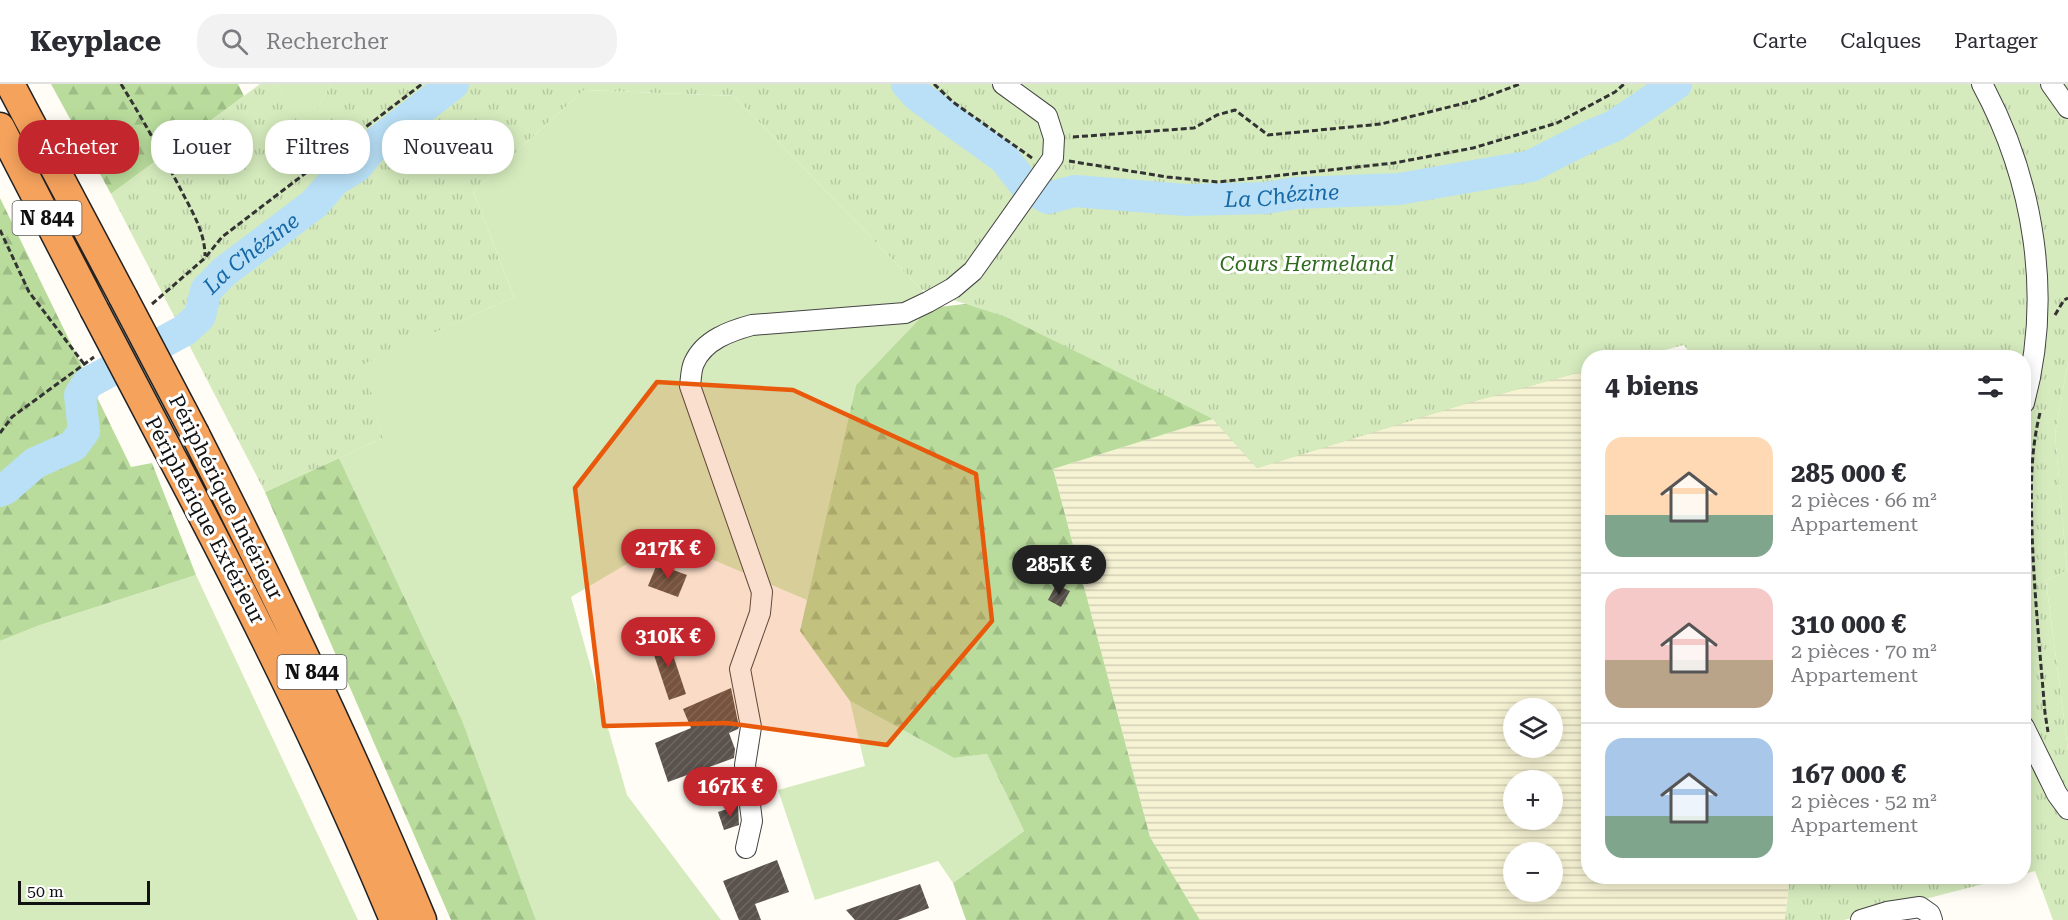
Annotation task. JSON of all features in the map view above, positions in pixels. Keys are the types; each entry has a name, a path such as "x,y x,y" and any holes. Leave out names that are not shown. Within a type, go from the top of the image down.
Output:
{"highway":[{"name":"Périphérique Intérieur","path":"10,84 136,302 195,434 300,645 422,920"},
{"name":"Périphérique Extérieur","path":"0,127 277,659 394,920"}],"street":[{"path":"746,848 752,821 745,765 750,727 740,669 759,613 762,592 690,386 694,363 709,343 731,331 752,325 905,313 953,288 972,271 1026,198 1051,155 1047,116 1003,84"},
{"path":"1982,84 1995,108 2012,151 2026,195 2034,240 2036,333 2031,370"},
{"path":"2051,84 2068,108"},
{"path":"2031,741 2057,794 2068,809"},
{"path":"1861,920 1887,912 1920,907 1930,914 1932,920"}],"path":[{"path":"121,84 151,133 199,227 205,244 205,258"},
{"path":"136,302 205,258 222,237 422,84"},
{"path":"934,84 953,102 1051,155 1167,177 1218,182 1394,163 1473,148 1557,123 1615,92 1624,84"},
{"path":"1051,155 1194,128 1217,115 1235,110 1268,135 1381,124 1477,100 1520,84"},
{"path":"0,230 29,292 84,364"},
{"path":"2054,326 2055,315 2064,300 2068,298"},
{"path":"0,433 12,417 99,352"},
{"path":"2033,404 2031,496 2034,588 2049,737"}],"highlighted area":[{"path":"657,382 793,390 976,474 992,621 887,745 727,723 604,726 575,488"}],"shaded area":[{"path":"1581,372 1581,884 1789,884 1785,920 1200,920 1150,837 1053,469 1213,419 1471,401"}],"green space":[{"path":"51,84 238,84 244,96 211,120 151,120 151,165 139,173 139,120 71,120"},
{"name":"Cours Hermeland","path":"260,84 276,84 300,120 265,120 265,174 370,174 370,120 311,120 331,84 2068,84 2068,362 2055,434 2067,570 2046,581 2068,750 2068,920 2053,920 2035,871 2031,872 2031,350 1687,350 1684,345 1665,350 1581,350 1581,372 1471,402 1257,468 1213,419 1006,317 922,290 734,96 584,90 514,154 514,120 382,120 382,174 492,174 473,191 514,297 364,364 383,438 265,492 111,194 151,164 151,174 253,174 253,120 211,120"},
{"path":"276,84 331,84 311,120 299,120"},
{"path":"584,90 734,96 922,290 930,308 856,385 807,600 667,540 571,597 627,795 721,920 536,920 462,720 339,458 383,438 363,364 514,297 473,191 492,174 514,174 514,154"},
{"path":"100,174 138,174 111,194"},
{"path":"0,198 131,467 152,463 196,575 40,625 0,641"},
{"path":"1130,285 1590,350 1581,350 1581,372 1471,402 1257,468 1213,419 1053,469 1150,837 1200,920 966,920 953,883 1024,831 987,754 954,758 850,701 800,631 856,385 930,308"},
{"path":"2068,362 2068,750 2046,581 2067,570 2055,434"},
{"path":"339,458 462,720 536,920 451,920 265,492"},
{"path":"196,575 358,920 0,920 0,641 40,625"},
{"path":"850,701 954,758 987,754 1024,831 953,883 938,861 815,900 778,790 865,766"},
{"path":"1789,884 1983,884 1844,920 1785,920"}],"building":[{"path":"657,564 687,575 678,597 648,586"},
{"path":"1056,585 1070,591 1061,607 1048,600"},
{"path":"667,637 686,694 669,700 650,643"},
{"path":"731,688 739,727 729,733 735,749 734,758 668,782 655,743 691,728 683,709"},
{"path":"738,805 739,825 724,830 718,812"},
{"path":"777,860 789,892 755,904 761,920 739,920 723,881"},
{"path":"920,884 929,908 898,920 855,920 846,910"}],"waterway":[{"name":"La Chézine","path":"0,491 35,463 73,446 84,431 80,395 88,383 185,330 200,316 206,290 225,271 314,204 335,180 356,167 375,144 453,84"},
{"name":"La Chézine","path":"907,84 918,96 1004,158 1025,185 1048,198 1075,191 1186,200 1265,198 1296,193 1399,189 1531,166 1614,126 1676,84"}]}
